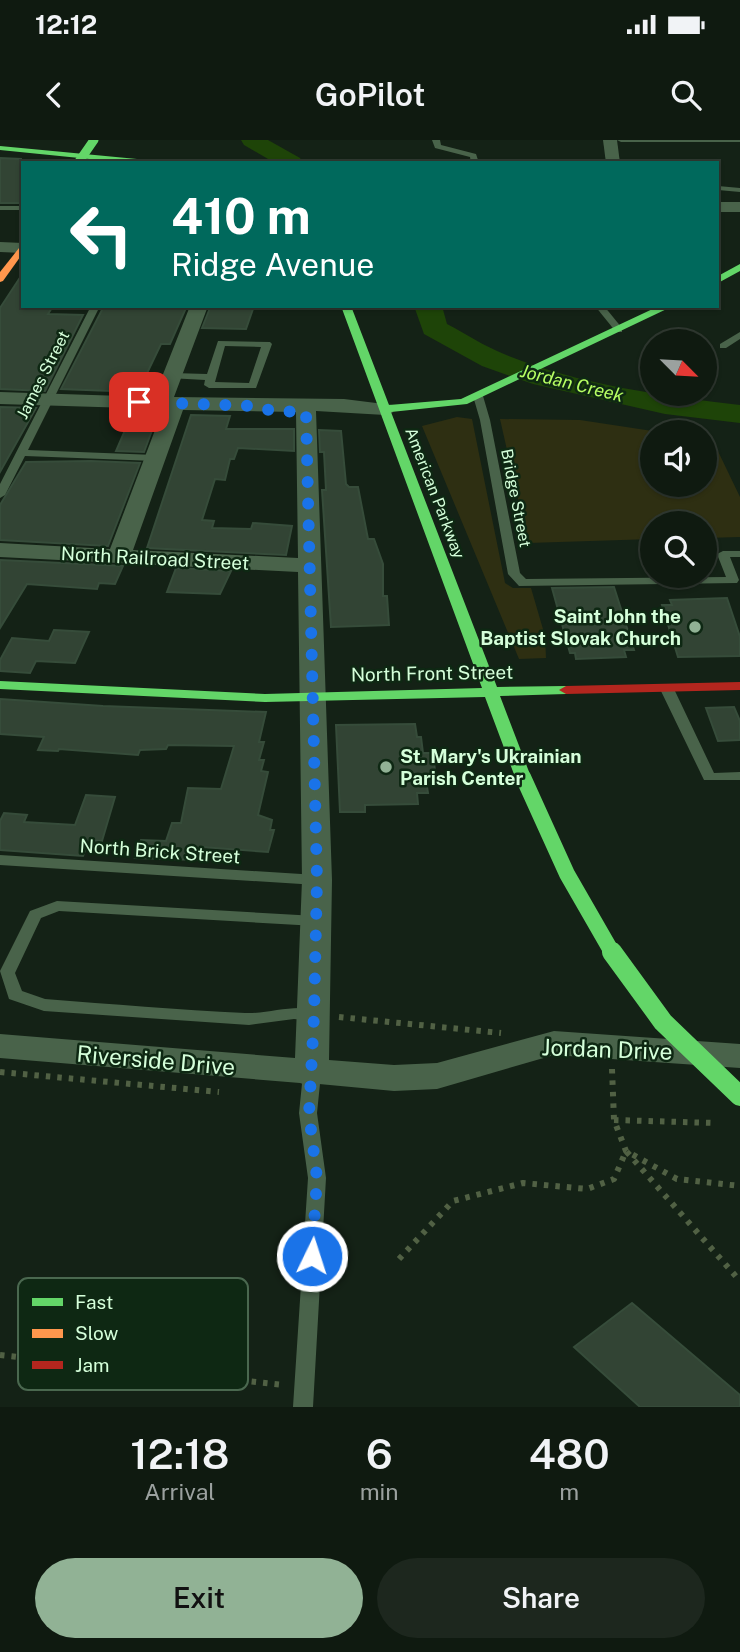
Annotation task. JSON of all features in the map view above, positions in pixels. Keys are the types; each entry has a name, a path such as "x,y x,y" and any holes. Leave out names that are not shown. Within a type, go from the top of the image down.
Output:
{"main road":[{"path":"79,161 94,140"},
{"path":"0,148 137,161"},
{"path":"0,279 21,249"},
{"path":"719,279 740,267"},
{"name":"American Parkway","path":"347,308 523,777 553,848 595,930 663,1022 740,1096"},
{"path":"385,409 450,405 485,393 664,308"},
{"name":"North Front Street","path":"0,685 93,692 313,697 740,686"}],"street":[{"path":"610,140 612,161"},
{"path":"719,207 740,207"},
{"path":"0,247 21,248"},
{"path":"119,556 155,458 169,403 172,376 198,308"},
{"path":"0,398 251,406 344,405 385,409"},
{"path":"251,406 274,411 346,413 385,409"},
{"path":"306,412 316,920 323,1016 312,1074"},
{"name":"North Railroad Street","path":"0,551 309,566"},
{"name":"Jordan Drive","path":"312,1074 394,1079 443,1076 479,1066 531,1046 554,1043 740,1056"},
{"name":"Riverside Drive","path":"0,1046 312,1074"}],"lane":[{"path":"436,140 438,146 473,156 474,161"},
{"path":"621,140 740,140"},
{"path":"719,188 740,190"},
{"path":"0,208 21,208"},
{"name":"James Street","path":"0,495 95,308"},
{"path":"601,308 619,330"},
{"path":"723,346 740,335"},
{"path":"221,344 267,345 253,386 209,385 211,377 221,344"},
{"path":"172,376 211,377"},
{"name":"Bridge Street","path":"485,393 485,420 514,573 523,583 733,580 723,554 740,554"},
{"path":"22,453 155,458"},
{"path":"667,689 709,777 740,776"},
{"name":"North Brick Street","path":"0,860 317,880"},
{"path":"316,920 57,906 35,915 7,973 15,995 44,1005 249,1019 294,1013 323,1016"},
{"path":"303,1407 317,1178 309,1114 312,1074"}],"path":[{"path":"323,1016 512,1034"},
{"path":"611,1047 614,1120 626,1151 740,1281"},
{"path":"0,1072 219,1092"},
{"path":"614,1120 726,1124"},
{"path":"626,1151 677,1179 740,1186"},
{"path":"399,1259 453,1201 523,1183 587,1189 614,1179 626,1151"},
{"path":"0,1355 18,1357"},
{"path":"248,1381 304,1387"}],"green space":[{"path":"457,417 472,419 505,583 513,588 531,588 545,636 546,658 519,659 422,426"},
{"path":"500,419 580,420 640,429 640,497 717,497 717,449 740,497 740,537 717,538 717,511 640,511 640,539 528,543"}],"building":[{"path":"0,158 21,159 21,202 0,203"},
{"path":"21,276 21,308 52,308 48,314 83,315 45,391 0,389 0,308"},
{"path":"103,308 186,308 170,344 161,344 138,392 61,389"},
{"path":"210,308 253,308 246,329 202,328"},
{"path":"0,407 36,408 0,472"},
{"path":"132,414 158,414 144,452 116,451"},
{"path":"191,415 230,416 226,429 294,429 294,451 238,448 234,459 230,459 225,480 215,479 202,520 214,521 212,528 251,529 253,523 292,526 286,555 147,548"},
{"path":"319,430 341,431 346,484 349,487 358,487 368,539 374,539 383,564 383,596 387,596 389,625 331,627 322,490 326,490 324,452 320,452"},
{"path":"26,462 140,463 108,546 0,540 0,505"},
{"path":"0,560 123,566 115,584 99,583 97,589 27,584 0,628"},
{"path":"176,568 231,571 220,594 167,592"},
{"path":"614,587 634,650 624,650 626,657 576,659 575,653 570,653 552,588"},
{"name":"Saint John the Baptist Slovak Church","path":"727,598 740,637 740,656 678,657 662,605 672,605 670,600"},
{"path":"54,630 89,632 75,663 36,661 30,673 0,671 0,660 12,638 49,641"},
{"path":"0,699 266,712 259,742 264,742 259,760 264,760 261,771 268,772 258,815 272,820 270,830 274,830 268,852 202,847 198,860 135,858 141,840 166,841 172,823 181,823 188,788 221,789 234,746 168,745 166,749 140,750 138,755 38,750 44,737 0,734"},
{"path":"734,707 740,721 740,740 718,741 706,708"},
{"name":"St. Mary's Ukrainian Parish Center","path":"415,724 417,737 421,737 423,753 433,753 436,780 426,781 428,793 417,793 418,804 365,805 365,812 340,812 336,725"},
{"path":"86,795 115,797 102,841 89,840 83,856 0,850 0,821 4,813 27,815 24,822 75,825"},
{"path":"632,1303 740,1395 740,1407 640,1407 574,1347"}],"waterway":[{"name":"Jordan Creek","path":"252,140 289,161"},
{"name":"Jordan Creek","path":"429,308 434,328 492,360 544,378 665,405 740,414"}],"traffic: fast":[{"path":"79,161 94,140"},
{"path":"0,148 137,161"},
{"path":"719,279 740,267"},
{"path":"347,308 523,777"},
{"path":"385,409 463,402 664,308"},
{"path":"0,685 265,698 566,690"},
{"path":"523,777 567,874 620,966 672,1032 740,1096"}],"traffic: slow":[{"path":"0,279 21,249"}],"traffic: jam":[{"path":"566,690 740,686"}],"place":[{"name":"Saint John the Baptist Slovak Church","path":"695,627"},
{"name":"St. Mary's Ukrainian Parish Center","path":"386,767"}],"route":[{"path":"139,402 251,406 274,411 306,412 317,880 309,1114 317,1178 312,1256"}]}
